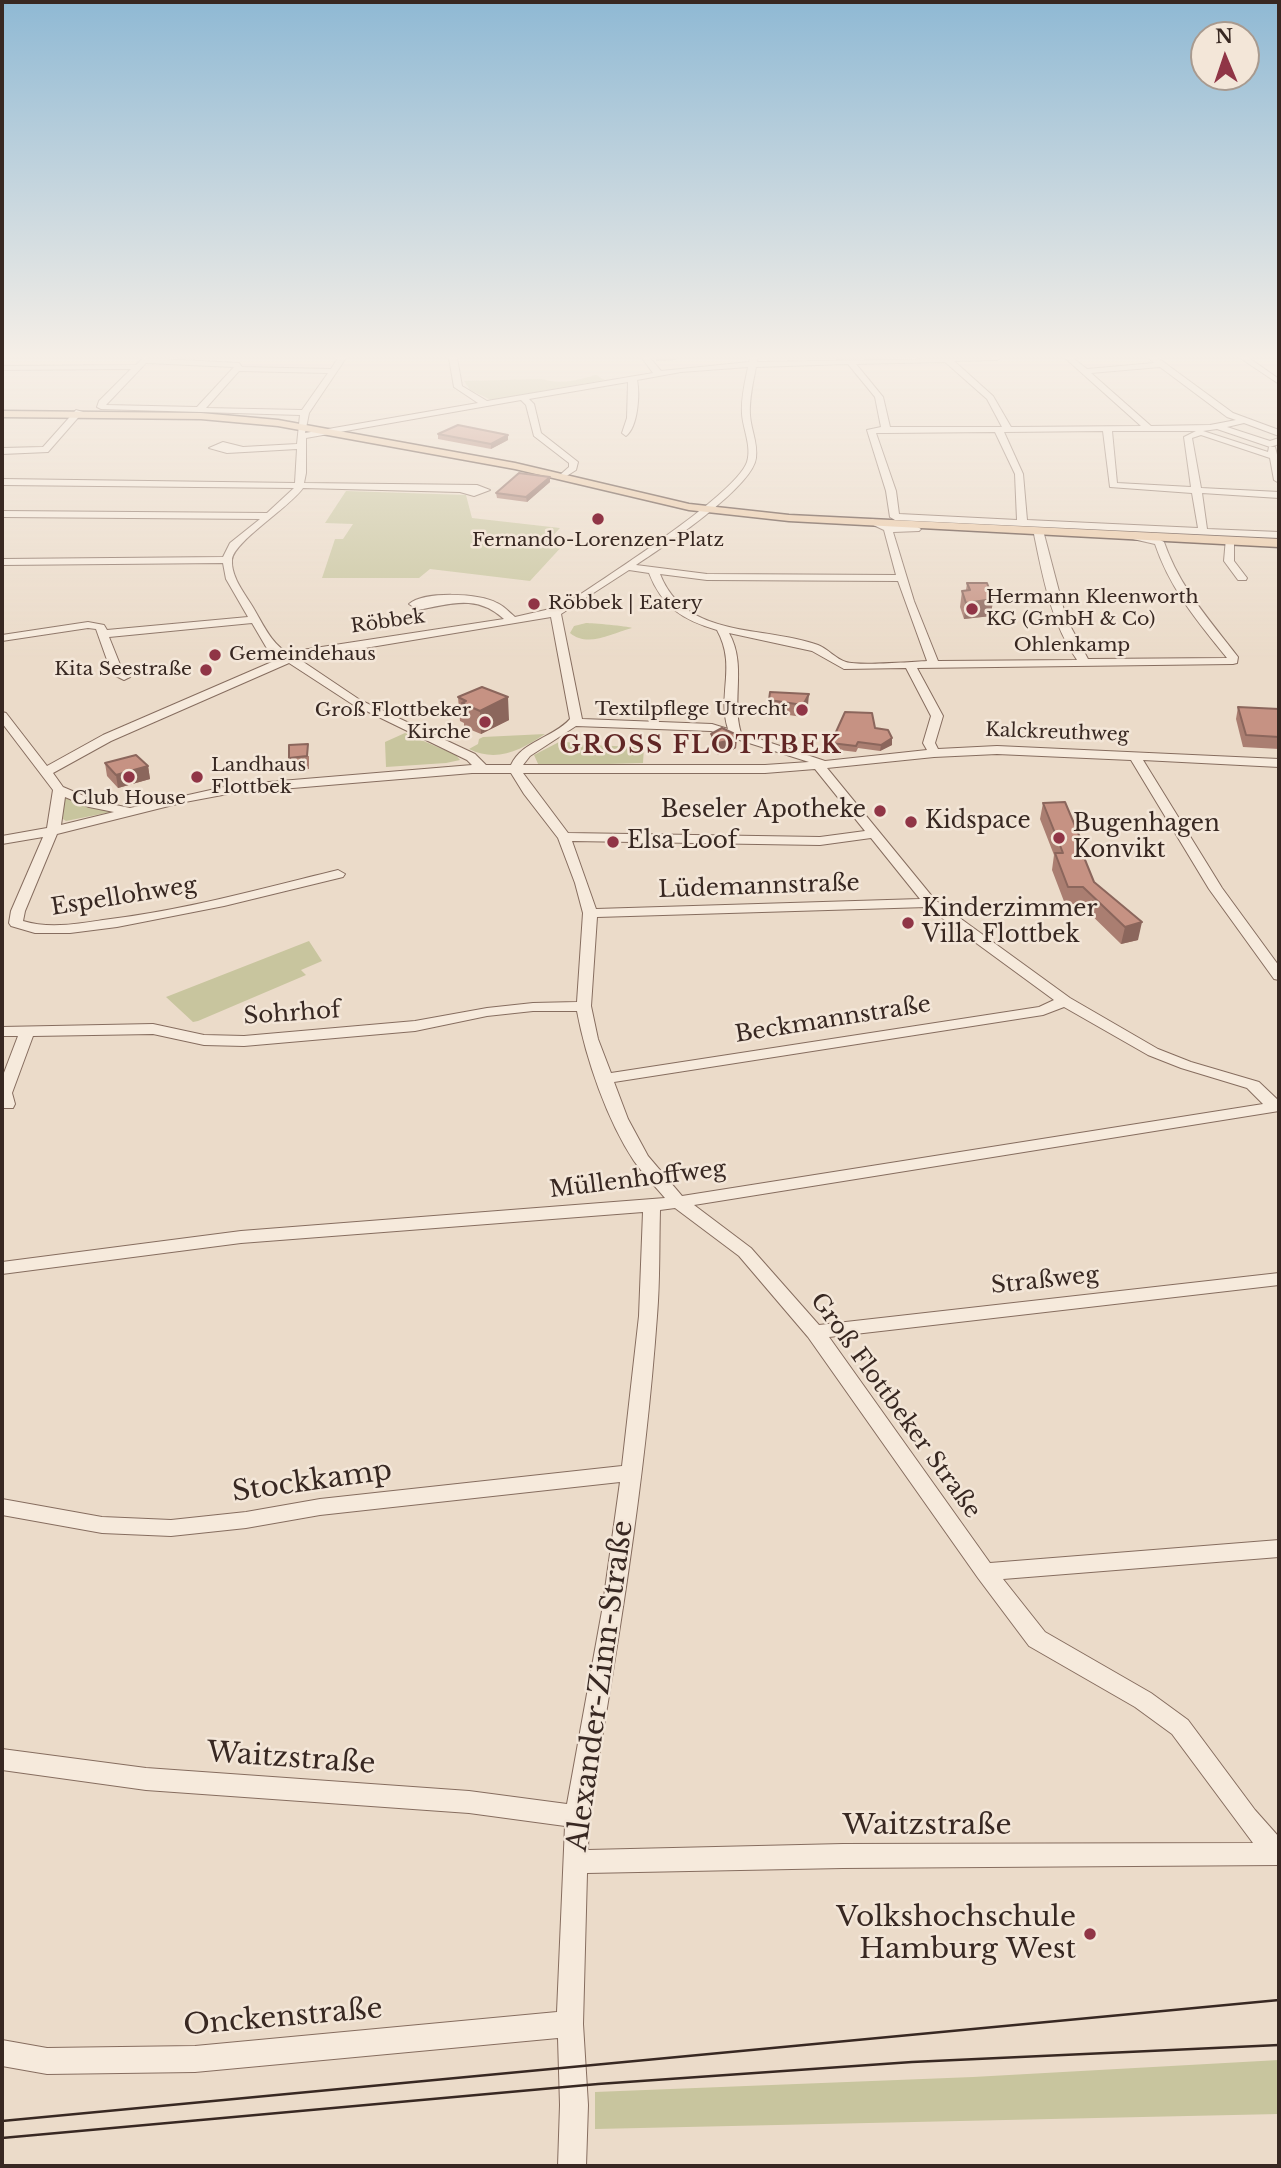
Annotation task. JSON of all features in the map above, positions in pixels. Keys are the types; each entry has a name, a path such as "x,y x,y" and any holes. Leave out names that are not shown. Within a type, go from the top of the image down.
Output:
{"main road":[{"path":"479,459 709,508 872,522 1229,540 1279,539"},
{"path":"493,459 709,508"},
{"path":"1187,537 1279,539"}],"street":[{"path":"301,459 299,486 295,495 233,545 227,560 231,579 255,620 273,650 356,702 471,757 483,769"},
{"path":"565,474 573,468 574,462 570,459"},
{"path":"575,722 576,711 562,656 555,613 568,608 709,508 744,476 751,459"},
{"path":"881,459 891,491 894,515 1203,531 1279,539"},
{"path":"1014,459 1019,474 1022,523"},
{"path":"1110,459 1113,485 1279,495"},
{"path":"1189,459 1190,491 1203,531"},
{"path":"1274,459 1279,480"},
{"path":"2,482 460,489"},
{"path":"2,514 268,516"},
{"path":"872,522 890,529 1039,534 1057,607 1076,653 1085,663"},
{"path":"890,529 888,531 933,664"},
{"name":"Ohlenkamp","path":"721,628 816,648 842,665 1233,661 1185,601 1171,577 1159,542 1039,534"},
{"path":"1229,540 1229,561 1242,578"},
{"path":"2,562 227,560"},
{"path":"625,566 707,578 903,578"},
{"path":"654,572 665,599 695,619 721,628 731,648 733,671 730,703 735,733"},
{"path":"465,599 491,604 512,620"},
{"name":"Röbbek","path":"44,773 107,738 302,653 555,613"},
{"path":"103,634 255,620"},
{"path":"2,638 88,625 100,627 118,674 124,677"},
{"path":"910,666 937,716 929,743 934,753"},
{"path":"2,715 59,790 93,804 131,811"},
{"path":"515,769 518,761 527,753 575,722 712,727 792,754 835,764"},
{"name":"Kalckreuthweg","path":"2,840 243,788 483,769 785,768 934,753 1011,750 1279,763"},
{"path":"785,768 792,762 792,754"},
{"path":"1135,755 1139,766 1216,888 1279,976"},
{"path":"818,765 930,902 1065,1001 1153,1052 1253,1085 1278,1107"},
{"name":"Groß Flottbeker Straße","path":"515,769 528,791 564,837 590,913 584,1006 590,1039 620,1119 642,1159 677,1201 745,1252 815,1332 985,1572 1037,1639 1143,1700 1181,1727 1247,1818 1279,1854"},
{"path":"52,831 59,790"},
{"name":"Espellohweg","path":"52,831 19,907 16,923 21,928 62,930 115,923 286,890 338,874"},
{"path":"564,837 807,841 874,834"},
{"name":"Lüdemannstraße","path":"590,913 930,902"},
{"name":"Beckmannstraße","path":"605,1079 1043,1011 1065,1001"},
{"name":"Sohrhof","path":"2,1032 153,1029 204,1040 244,1041 415,1026 487,1012 533,1007 584,1006"},
{"path":"7,1104 4,1093 27,1031"},
{"name":"Müllenhoffweg","path":"2,1268 241,1237 652,1206 1278,1107"},
{"name":"Alexander-Zinn-Straße","path":"572,2166 574,2105 570,2024 577,1816 613,1611 631,1473 648,1316 652,1206"},
{"name":"Straßweg","path":"815,1332 1279,1279"},
{"name":"Stockkamp","path":"2,1507 102,1525 171,1528 246,1520 320,1507 631,1473"},
{"path":"985,1572 1279,1548"},
{"name":"Waitzstraße","path":"2,1759 146,1779 470,1802 577,1816"},
{"name":"Waitzstraße","path":"576,1862 856,1856 1279,1854"},
{"name":"Onckenstraße","path":"2,2053 47,2061 195,2059 570,2024"}],"shaded area":[{"path":"346,491 466,495 472,518 560,528 548,541 565,543 530,581 430,569 419,578 322,578 335,539 343,539 353,524 325,523"},
{"path":"586,623 632,628 592,639 584,639 570,633 574,626"},
{"path":"405,733 456,755 460,760 386,767 385,742"},
{"path":"545,734 527,745 499,755 469,749 483,737"},
{"path":"561,741 585,745 644,747 643,763 539,766 534,755"},
{"path":"64,796 116,811 66,821 63,819"},
{"path":"309,941 322,961 301,970 306,975 198,1021 193,1022 166,997"},
{"path":"1279,2060 1279,2114 595,2129 595,2092 973,2077"}],"building":[{"path":"519,473 550,477 526,497 496,493"},
{"path":"967,583 987,583 993,599 966,603 962,591 970,590"},
{"path":"482,687 508,697 480,711 462,703 466,701 458,697"},
{"path":"770,692 809,694 803,705 769,700"},
{"path":"1238,707 1279,709 1279,737 1246,735"},
{"path":"845,712 872,713 875,728 888,730 892,738 881,745 831,743"},
{"path":"722,728 737,735 718,743 711,734"},
{"path":"308,744 307,756 289,758 289,745"},
{"path":"136,755 148,766 116,775 105,763"},
{"path":"1065,802 1094,882 1142,922 1125,927 1083,887 1068,887 1055,853 1063,853 1043,803"}],"tram line":[{"path":"2,2121 1279,2000"},
{"path":"2,2138 598,2084 912,2062 1279,2045"}],"place":[{"name":"Fernando-Lorenzen-Platz","path":"598,519"},
{"name":"Röbbek | Eatery","path":"534,604"},
{"name":"Hermann Kleenworth KG (GmbH & Co)","path":"972,609"},
{"name":"Gemeindehaus","path":"215,655"},
{"name":"Kita Seestraße","path":"206,670"},
{"name":"Textilpflege Utrecht","path":"802,710"},
{"name":"Groß Flottbeker Kirche","path":"485,722"},
{"name":"Club House","path":"129,777"},
{"name":"Landhaus Flottbek","path":"197,777"},
{"name":"Beseler Apotheke","path":"880,811"},
{"name":"Kidspace","path":"911,822"},
{"name":"Bugenhagen Konvikt","path":"1059,838"},
{"name":"Elsa Loof","path":"613,842"},
{"name":"Kinderzimmer Villa Flottbek","path":"908,923"},
{"name":"Volkshochschule Hamburg West","path":"1090,1934"}],"district":[{"name":"GROSS FLOTTBEK","path":"701,746"}]}
